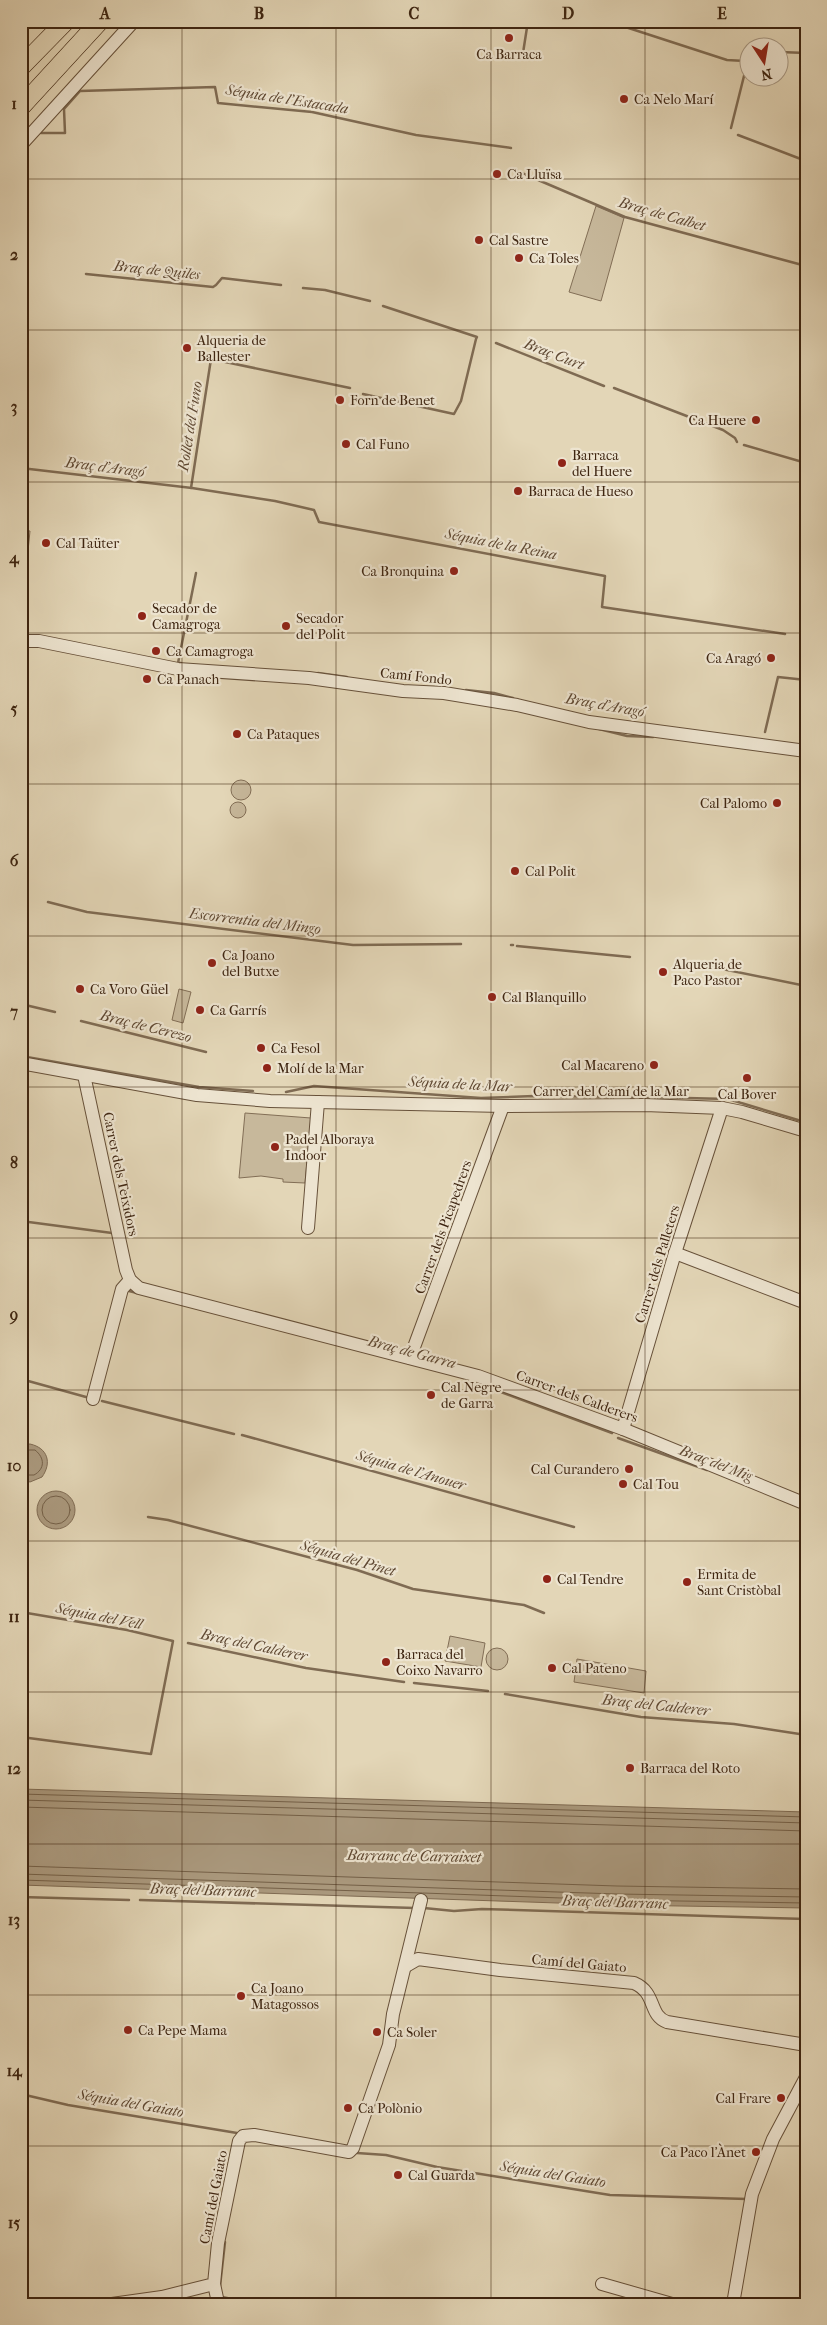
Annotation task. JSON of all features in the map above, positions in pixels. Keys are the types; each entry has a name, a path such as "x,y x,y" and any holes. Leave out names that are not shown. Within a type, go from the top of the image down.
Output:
{"highway":[{"path":"21,67 66,21"},
{"path":"21,107 100,21"}],"street":[{"path":"21,144 134,21"},
{"name":"Camí Fondo","path":"21,641 39,641 178,669 309,678 403,691 444,693 517,705 589,722 806,751"},
{"name":"Carrer del Camí de la Mar","path":"21,1063 197,1095 270,1101 503,1106 645,1105 722,1108 742,1112 806,1132"},
{"name":"Carrer dels Teixidors","path":"84,1074 130,1280"},
{"path":"308,1228 318,1102"},
{"name":"Carrer dels Picapedrers","path":"410,1358 503,1106"},
{"name":"Carrer dels Palleters","path":"623,1429 675,1253 722,1108"},
{"path":"675,1253 806,1303"},
{"path":"93,1399 122,1289 130,1280"},
{"name":"Carrer dels Calderers","path":"130,1280 138,1288 478,1376 623,1429 806,1504"},
{"path":"413,1956 421,1900"},
{"name":"Camí del Gaiato","path":"214,2284 218,2243 239,2141 243,2136 254,2134 349,2152 353,2148 389,2044 393,2014 406,1966 413,1956 500,1970 634,1983 648,1992 658,2017 667,2022 806,2045"},
{"path":"733,2304 752,2194 773,2140 806,2077"},
{"path":"112,2304 162,2297 214,2284 218,2298 216,2304"},
{"path":"602,2284 672,2304"}],"shaded area":[{"path":"596,206 624,218 601,301 569,292"},
{"path":"21,530 30,531 27,561 21,560"},
{"path":"241,780 248,783 251,790 248,797 241,800 234,797 231,790 234,783"},
{"path":"238,802 244,804 246,810 244,816 238,818 232,816 230,810 232,804"},
{"path":"179,989 191,992 183,1023 172,1020"},
{"name":"Padel Alboraya Indoor","path":"245,1113 311,1118 305,1183 283,1182 283,1179 261,1176 239,1178"},
{"path":"450,1636 485,1643 481,1667 445,1661"},
{"path":"497,1648 505,1651 508,1659 505,1667 497,1670 489,1667 486,1659 489,1651"},
{"path":"577,1659 646,1671 644,1693 574,1682"}],"water":[{"path":"30,1444 41,1449 46,1457 47,1466 42,1477 30,1482 21,1479 21,1445"},
{"path":"56,1491 69,1497 75,1510 69,1523 56,1529 43,1523 37,1510 43,1497"},
{"path":"21,1522 26,1529 27,1540 21,1551"},
{"name":"Barranc de Carraixet","path":"21,1789 806,1812 806,1908 617,1905 21,1885"}],"waterway":[{"name":"Séquia de l'Estacada","path":"523,53 528,21"},
{"path":"607,21 727,60 740,61"},
{"path":"790,52 806,53"},
{"name":"Séquia de l'Estacada","path":"41,133 65,133 64,109 80,91 215,87 218,103 312,112 416,135 511,148"},
{"path":"731,128 741,88"},
{"path":"738,135 806,161"},
{"name":"Braç de Calbet","path":"517,171 625,217 806,266"},
{"name":"Braç de Quiles","path":"86,274 213,287 222,278 281,285"},
{"name":"Braç de Quiles","path":"303,288 325,290 370,301"},
{"name":"Rollet del Funo","path":"363,394 454,414 461,401 477,337 383,306"},
{"name":"Braç Curt","path":"496,343 604,386"},
{"name":"Rollet del Funo","path":"191,488 211,359 350,388"},
{"name":"Braç Curt","path":"614,388 723,430 735,438 737,442"},
{"name":"Braç Curt","path":"744,445 806,463"},
{"name":"Séquia de la Reina","path":"21,468 192,488 275,501 314,510 319,522 605,576 602,607 785,634"},
{"name":"Braç d'Aragó","path":"181,663 178,663 196,573"},
{"name":"Braç d'Aragó","path":"318,673 347,677"},
{"name":"Braç d'Aragó","path":"765,732 778,677 806,680"},
{"name":"Braç d'Aragó","path":"466,690 494,693 513,698"},
{"path":"599,729 627,736 653,737"},
{"name":"Escorrentia del Mingo","path":"48,902 87,912 353,945 461,944"},
{"name":"Escorrentia del Mingo","path":"517,946 630,957"},
{"name":"Escorrentia del Mingo","path":"683,961 806,986"},
{"name":"Braç de Cerezo","path":"21,1004 55,1012"},
{"name":"Braç de Cerezo","path":"81,1021 206,1052"},
{"name":"Séquia de la Mar","path":"21,1056 199,1087 253,1091"},
{"name":"Séquia de la Mar","path":"286,1092 314,1086 481,1098 534,1096 635,1097"},
{"name":"Séquia de la Mar","path":"644,1097 728,1099 798,1120"},
{"name":"Braç de Garra","path":"21,1221 112,1233"},
{"name":"Braç de Garra","path":"129,1291 137,1293"},
{"name":"Séquia de l'Anouer","path":"21,1379 86,1397"},
{"name":"Braç de Garra","path":"468,1380 612,1433"},
{"name":"Séquia de l'Anouer","path":"102,1401 234,1434"},
{"name":"Séquia de l'Anouer","path":"242,1435 574,1527"},
{"name":"Braç del Mig","path":"618,1438 707,1470"},
{"name":"Séquia del Pinet","path":"148,1517 168,1520 357,1570 413,1589 524,1605 544,1613"},
{"name":"Séquia del Vell","path":"21,1612 127,1630 173,1641 151,1754 21,1737"},
{"name":"Braç del Calderer","path":"188,1643 306,1668 404,1682"},
{"name":"Braç del Calderer","path":"414,1683 488,1691"},
{"name":"Braç del Calderer","path":"505,1694 641,1717 734,1724 806,1735"},
{"name":"Braç del Barranc","path":"21,1897 129,1900"},
{"name":"Braç del Barranc","path":"140,1900 415,1908"},
{"name":"Braç del Barranc","path":"424,1908 454,1911 482,1909 806,1919"},
{"name":"Séquia del Gaiato","path":"21,2094 68,2105 237,2133"},
{"name":"Séquia del Gaiato","path":"357,2153 386,2155 437,2167 610,2195 747,2199"},
{"path":"220,2286 225,2242"},
{"path":"222,2297 256,2304"}],"place":[{"name":"Ca Barraca","path":"509,38"},
{"name":"Ca Nelo Marí","path":"624,99"},
{"name":"Ca Lluïsa","path":"497,174"},
{"name":"Cal Sastre","path":"479,240"},
{"name":"Ca Toles","path":"519,258"},
{"name":"Alqueria de Ballester","path":"187,348"},
{"name":"Forn de Benet","path":"340,400"},
{"name":"Ca Huere","path":"756,420"},
{"name":"Cal Funo","path":"346,444"},
{"name":"Barraca del Huere","path":"562,463"},
{"name":"Barraca de Hueso","path":"518,491"},
{"name":"Cal Taüter","path":"46,543"},
{"name":"Ca Bronquina","path":"454,571"},
{"name":"Secador de Camagroga","path":"142,616"},
{"name":"Secador del Polit","path":"286,626"},
{"name":"Ca Camagroga","path":"156,651"},
{"name":"Ca Aragó","path":"771,658"},
{"name":"Ca Panach","path":"147,679"},
{"name":"Ca Pataques","path":"237,734"},
{"name":"Cal Palomo","path":"777,803"},
{"name":"Cal Polit","path":"515,871"},
{"name":"Ca Joano del Butxe","path":"212,963"},
{"name":"Alqueria de Paco Pastor","path":"663,972"},
{"name":"Ca Voro Güel","path":"80,989"},
{"name":"Cal Blanquillo","path":"492,997"},
{"name":"Ca Garrís","path":"200,1010"},
{"name":"Ca Fesol","path":"261,1048"},
{"name":"Cal Macareno","path":"654,1065"},
{"name":"Molí de la Mar","path":"267,1068"},
{"name":"Cal Bover","path":"747,1078"},
{"name":"Padel Alboraya Indoor","path":"275,1147"},
{"name":"Cal Negre de Garra","path":"431,1395"},
{"name":"Cal Curandero","path":"629,1469"},
{"name":"Cal Tou","path":"623,1484"},
{"name":"Cal Tendre","path":"547,1579"},
{"name":"Ermita de Sant Cristòbal","path":"687,1582"},
{"name":"Barraca del Coixo Navarro","path":"386,1662"},
{"name":"Cal Pateno","path":"552,1668"},
{"name":"Barraca del Roto","path":"630,1768"},
{"name":"Ca Joano Matagossos","path":"241,1996"},
{"name":"Ca Pepe Mama","path":"128,2030"},
{"name":"Ca Soler","path":"377,2032"},
{"name":"Cal Frare","path":"781,2098"},
{"name":"Ca Polònio","path":"348,2108"},
{"name":"Ca Paco l'Ànet","path":"756,2152"},
{"name":"Cal Guarda","path":"398,2175"}]}
